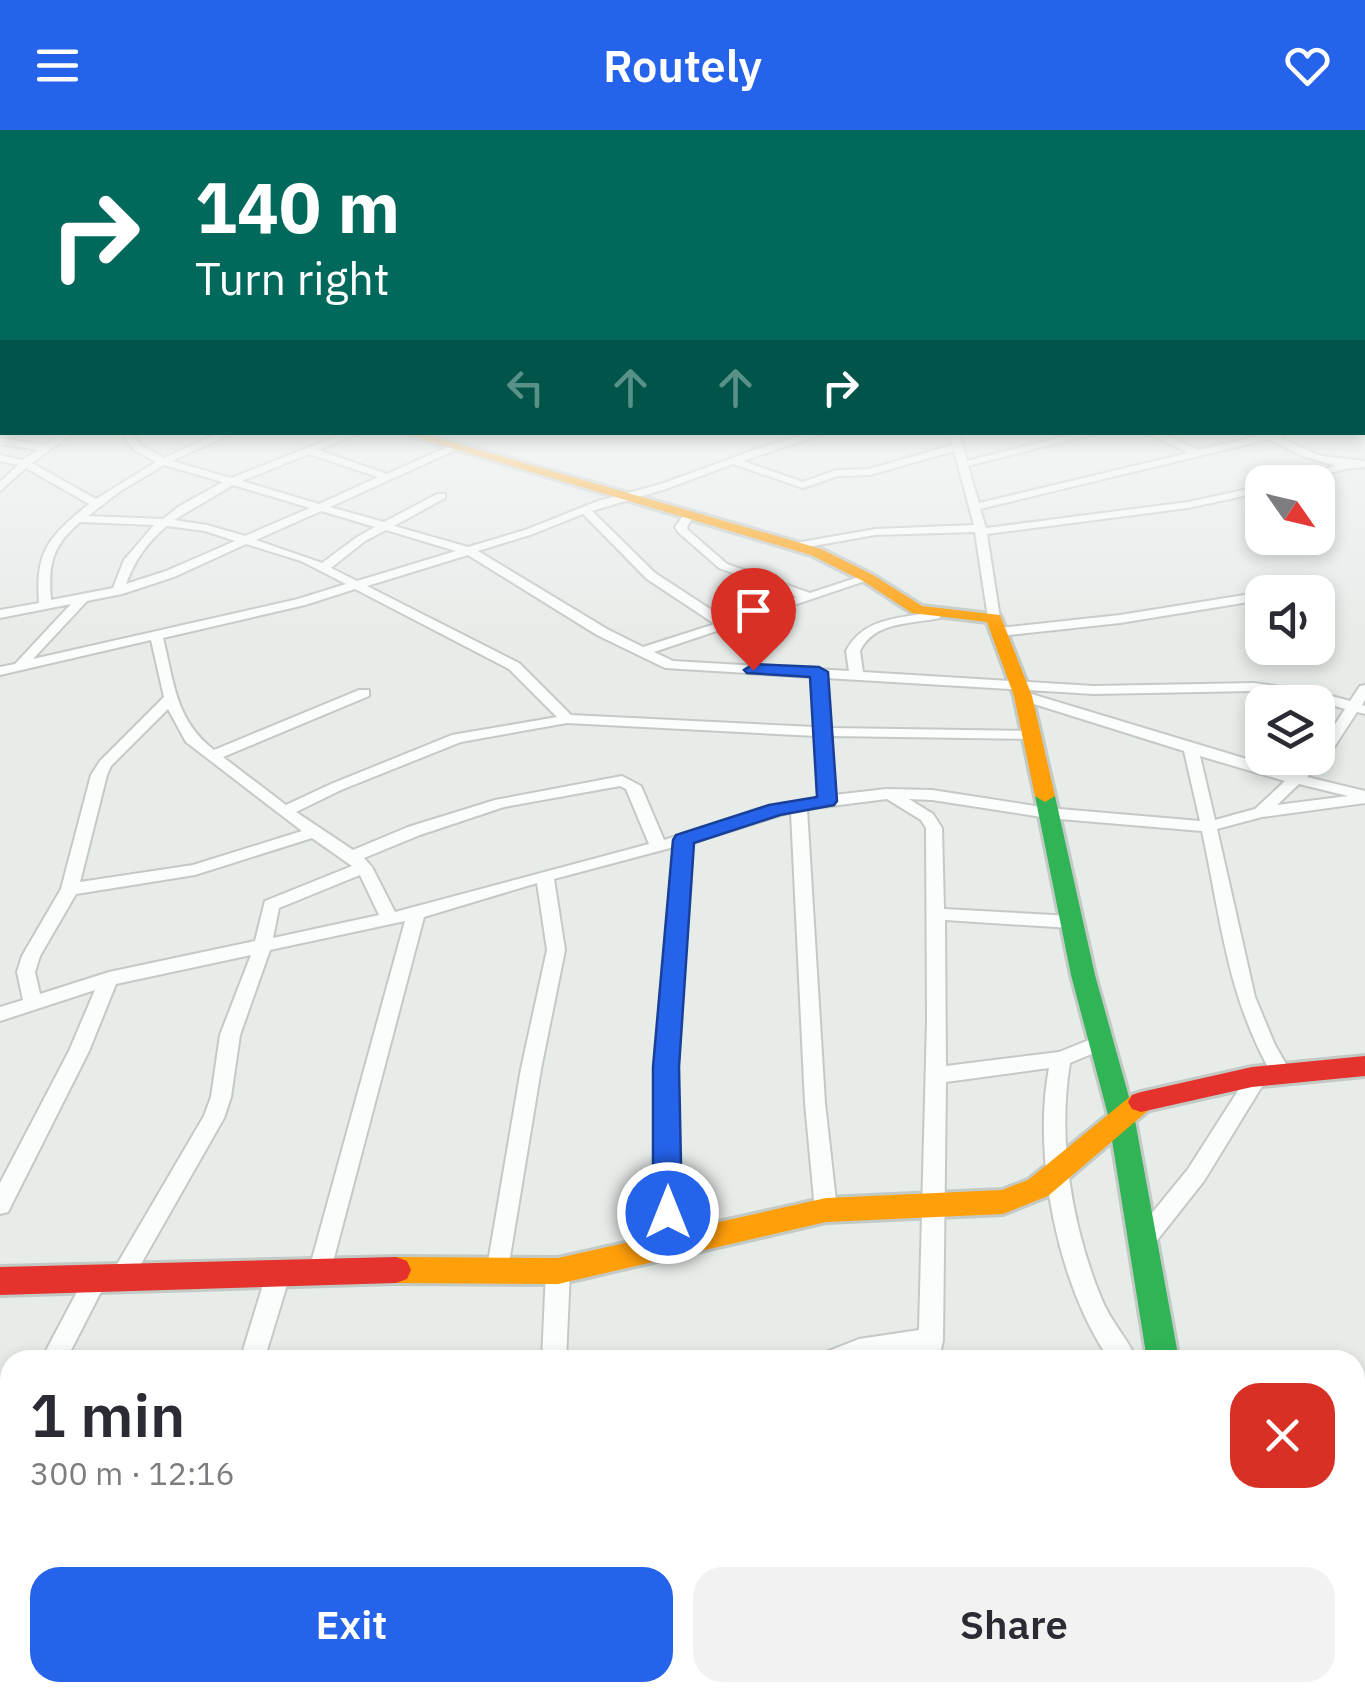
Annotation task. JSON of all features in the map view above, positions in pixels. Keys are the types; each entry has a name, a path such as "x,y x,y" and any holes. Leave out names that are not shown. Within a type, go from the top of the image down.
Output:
{"street":[{"path":"71,489 96,503"},
{"path":"45,606 43,573 51,546 112,489"},
{"path":"118,591 130,560 166,522 220,489"},
{"path":"258,489 470,551 641,652 670,665 856,674 1020,691 1254,687 1316,696 1359,709"},
{"path":"0,614 118,591 170,574 356,489"},
{"path":"601,489 810,546 918,610 936,615 996,625 1245,598"},
{"path":"0,672 274,610 470,551 651,489"},
{"path":"970,489 996,625 1020,691 1071,922 1120,1114 1167,1350"},
{"path":"975,506 1047,489"},
{"path":"810,546 875,532 980,530 1188,505 1245,493"},
{"path":"325,567 386,526 442,496"},
{"path":"586,511 651,576 726,625"},
{"path":"689,514 681,526 684,532 723,566 809,597"},
{"path":"284,522 354,518"},
{"path":"78,519 166,522 248,539 325,567 514,666 567,719"},
{"path":"641,652 868,578"},
{"path":"20,666 84,598"},
{"path":"856,674 852,651 864,634 885,624 936,615"},
{"path":"156,636 183,729 285,812 358,862 389,918"},
{"path":"819,672 827,801"},
{"path":"1261,812 1324,752 1359,709 1365,689"},
{"path":"1020,691 1191,748 1365,796"},
{"path":"214,755 364,694"},
{"path":"33,1004 26,972 31,956 70,890 99,775 105,764 172,697"},
{"path":"285,812 458,738 567,719 823,731 1030,735"},
{"path":"1144,1241 1268,1075 1224,915 1191,748"},
{"path":"122,1278 214,1118 222,1097 230,1035 262,949 271,905 414,831 501,803 622,781 633,786 658,846"},
{"path":"0,1014 109,979 416,913 448,901 684,840 738,821 827,801 886,794 982,800 1048,814 1207,827 1261,812 1365,796"},
{"path":"886,794 912,806 934,828 938,1147 932,1204 929,1350"},
{"path":"799,806 815,1103 826,1210"},
{"path":"70,890 195,870 314,832"},
{"path":"668,1249 666,1067 684,840"},
{"path":"499,1268 531,1069 556,950 545,877"},
{"path":"321,1270 416,913"},
{"path":"934,914 1071,922"},
{"path":"0,1206 79,1051 109,979"},
{"path":"938,1074 1060,1060 1100,1044"},
{"path":"1060,1060 1055,1078 1062,1215 1100,1323 1118,1350"},
{"path":"0,1281 278,1276 321,1270 558,1270 668,1249 826,1210 1002,1202 1038,1188 1120,1114 1139,1103 1195,1086 1365,1066"},
{"path":"554,1350 558,1270"},
{"path":"255,1350 278,1276"},
{"path":"58,1350 94,1280"}],"traffic: fast":[{"path":"1045,796 1083,975 1121,1115 1161,1350"}],"traffic: slow":[{"path":"600,489 816,552 868,578 918,610 994,618 1023,696 1045,796"},
{"path":"396,1270 558,1271 826,1210 1003,1202 1038,1188 1141,1102"}],"traffic: jam":[{"path":"1141,1102 1252,1077 1365,1066"},
{"path":"0,1281 396,1270"}],"route":[{"path":"668,1213 666,1067 684,840 776,810 827,801 819,672 753,670"}]}
